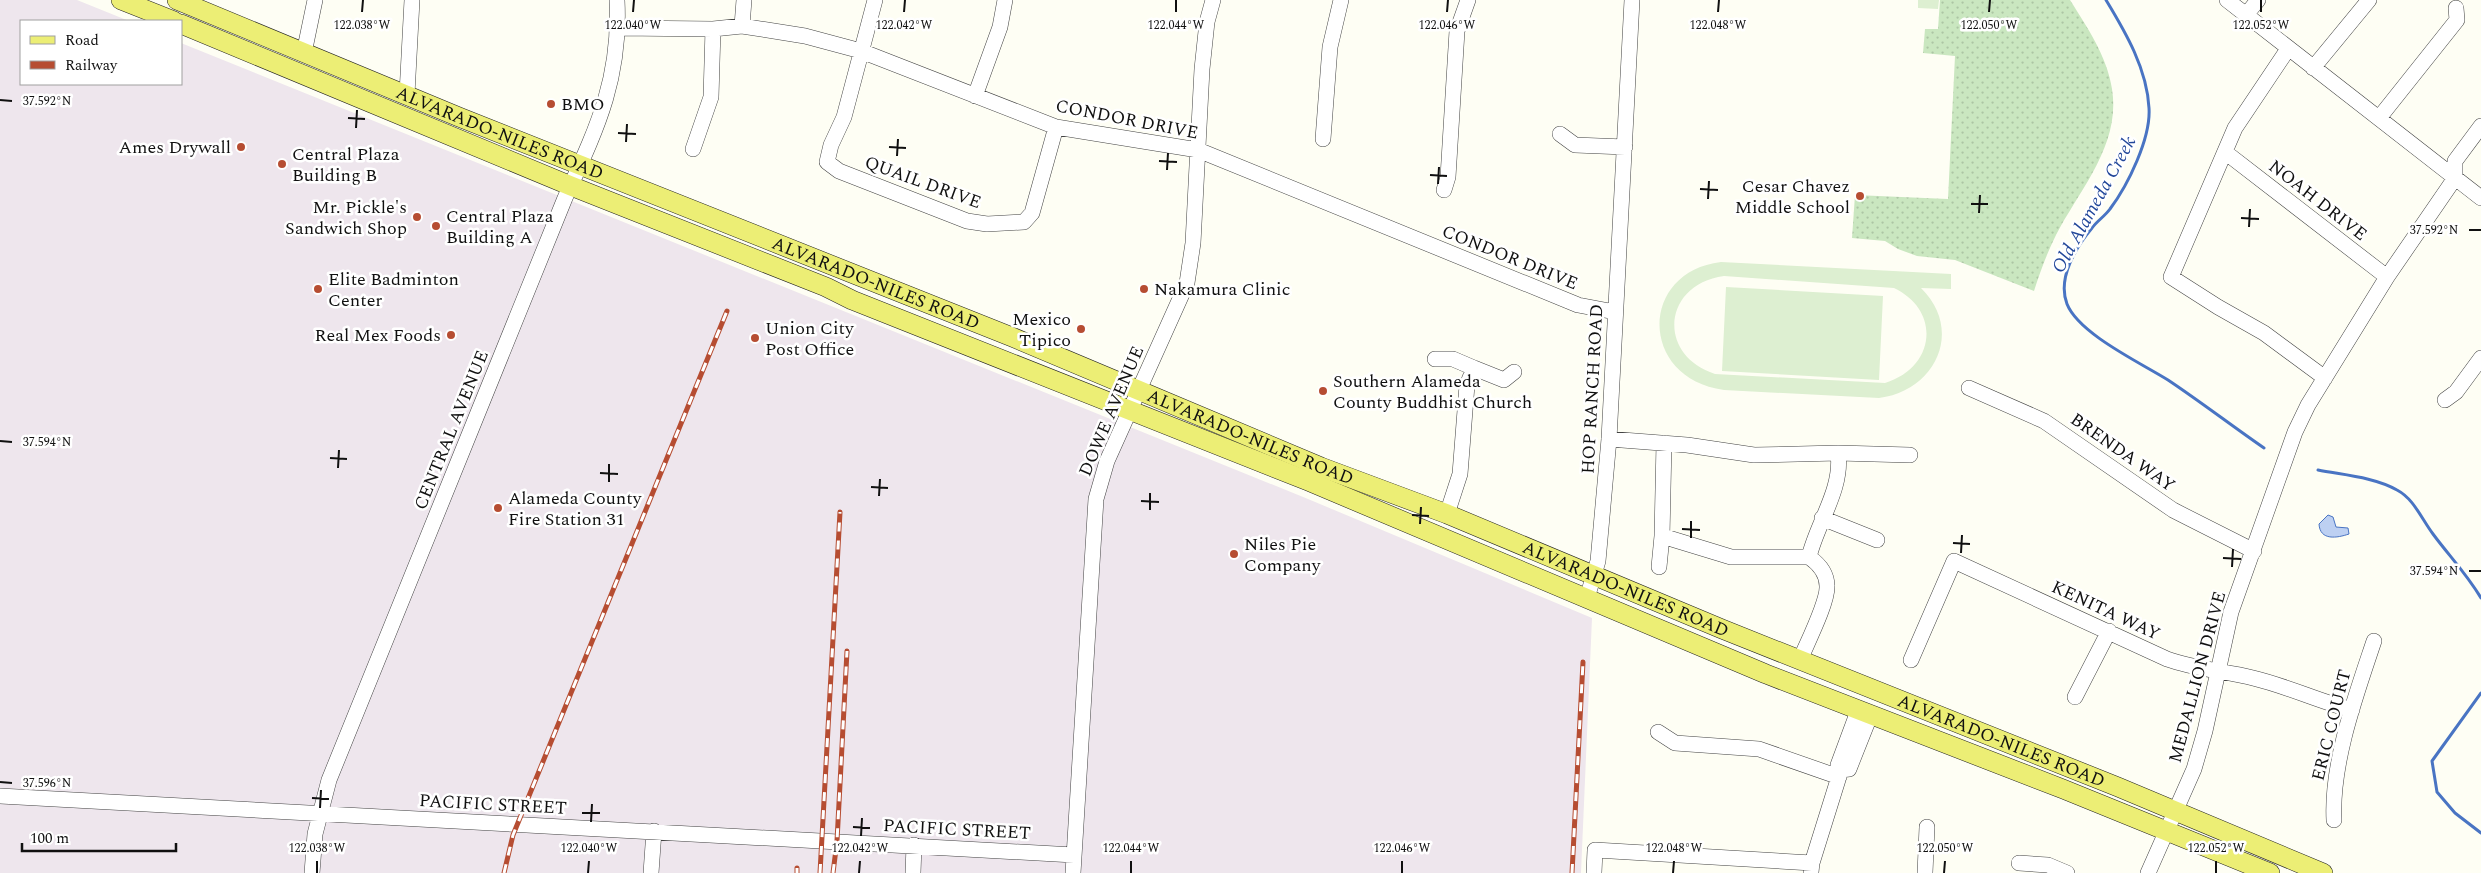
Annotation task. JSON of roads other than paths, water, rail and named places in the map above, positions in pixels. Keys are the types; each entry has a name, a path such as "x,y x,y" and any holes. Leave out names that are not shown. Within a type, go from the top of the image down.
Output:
{"main road":[{"path":"121,0 171,20"},
{"name":"ALVARADO-NILES ROAD","path":"177,0 580,165 1012,337 1321,467 1446,514 1800,660 2175,810 2323,873"},
{"name":"ALVARADO-NILES ROAD","path":"182,24 571,186 1323,487 1864,713 2165,830 2270,873"}],"street":[{"path":"304,53 315,0"},
{"path":"407,94 412,0"},
{"name":"CENTRAL AVENUE","path":"312,873 319,814 329,780 601,115 614,70 618,28 618,0"},
{"path":"742,26 744,0"},
{"path":"861,51 875,0"},
{"path":"976,96 1000,27 1005,0"},
{"name":"DOWE AVENUE","path":"1073,873 1093,518 1101,480 1187,283 1193,243 1202,69 1207,22 1213,0"},
{"path":"1323,139 1330,47 1341,0"},
{"path":"1444,190 1448,177 1456,30 1468,0"},
{"name":"HOP RANCH ROAD","path":"1586,598 1595,576 1598,561 1609,438 1632,0"},
{"path":"2227,0 2481,198"},
{"path":"2246,15 2258,0"},
{"path":"2313,68 2369,0"},
{"path":"2379,118 2457,20 2456,8"},
{"name":"CONDOR DRIVE","path":"618,28 713,29 742,26 805,36 861,51 1056,127 1198,150 1578,305 1615,312"},
{"path":"693,148 711,97 713,29"},
{"path":"2288,49 2235,128 2171,277 2264,333 2325,378"},
{"name":"QUAIL DRIVE","path":"861,51 844,117 831,146 827,162 839,171 966,222 987,224 1024,222 1032,213 1056,127"},
{"path":"2455,178 2455,161 2481,126"},
{"path":"1560,134 1575,145 1625,147"},
{"name":"NOAH DRIVE","path":"2225,152 2387,277"},
{"name":"MEDALLION DRIVE","path":"2148,873 2165,830 2194,769 2231,612 2295,432 2308,405 2387,277 2455,178"},
{"path":"2445,400 2456,392 2481,358"},
{"path":"1435,359 1453,360 1504,380 1514,372"},
{"path":"1446,514 1460,474 1467,385 1474,368"},
{"name":"BRENDA WAY","path":"1969,388 2044,421 2173,510 2254,551"},
{"path":"1609,438 1754,455 1838,453 1910,455"},
{"path":"1659,567 1662,536 1664,443"},
{"path":"1809,557 1838,479 1840,464 1838,453"},
{"path":"1822,518 1877,540"},
{"path":"1662,536 1731,557 1809,557 1818,564 1825,573 1828,585 1827,594 1800,660"},
{"name":"KENITA WAY","path":"1911,660 1954,561 2166,659 2190,667 2287,687 2319,701 2352,710"},
{"path":"2075,697 2109,632"},
{"name":"ERIC COURT","path":"2334,820 2333,795 2352,710 2374,641"},
{"path":"1594,873 1595,850 1812,868 1840,774 1838,765 1864,713"},
{"path":"1658,732 1675,743 1759,749 1840,774"},
{"name":"PACIFIC STREET","path":"0,796 1074,855"},
{"path":"1925,873 1927,827"},
{"path":"651,873 654,831"},
{"path":"913,873 914,845"},
{"path":"2019,863 2048,865 2066,873"}],"water":[{"path":"2328,515 2333,517 2336,527 2348,528 2349,534 2330,537 2322,533 2319,524"}],"waterway":[{"name":"Old Alameda Creek","path":"2106,0 2128,38 2140,65 2147,94 2149,120 2137,161 2124,187 2110,209 2094,225 2074,254 2064,284 2067,304 2074,315 2097,337 2168,380 2264,448"},
{"name":"Old Alameda Creek","path":"2318,470 2368,479 2403,494 2413,504 2481,598"},
{"name":"Old Alameda Creek","path":"2481,693 2432,761 2437,792 2455,813 2481,833"}],"railway":[{"path":"504,873 513,835 727,311"},
{"path":"820,873 840,512"},
{"path":"833,873 837,841 847,651"},
{"path":"1572,873 1583,662"},
{"path":"797,868 797,873"}],"place":[{"name":"BMO","path":"551,104"},
{"name":"Ames Drywall","path":"241,147"},
{"name":"Central Plaza Building B","path":"282,164"},
{"name":"Cesar Chavez Middle School","path":"1860,196"},
{"name":"Mr. Pickle's Sandwich Shop","path":"417,217"},
{"name":"Central Plaza Building A","path":"436,226"},
{"name":"Elite Badminton Center","path":"318,289"},
{"name":"Nakamura Clinic","path":"1144,289"},
{"name":"Mexico Tipico","path":"1081,329"},
{"name":"Real Mex Foods","path":"451,335"},
{"name":"Union City Post Office","path":"755,338"},
{"name":"Southern Alameda County Buddhist Church","path":"1323,391"},
{"name":"Alameda County Fire Station 31","path":"498,508"},
{"name":"Niles Pie Company","path":"1234,554"}]}
